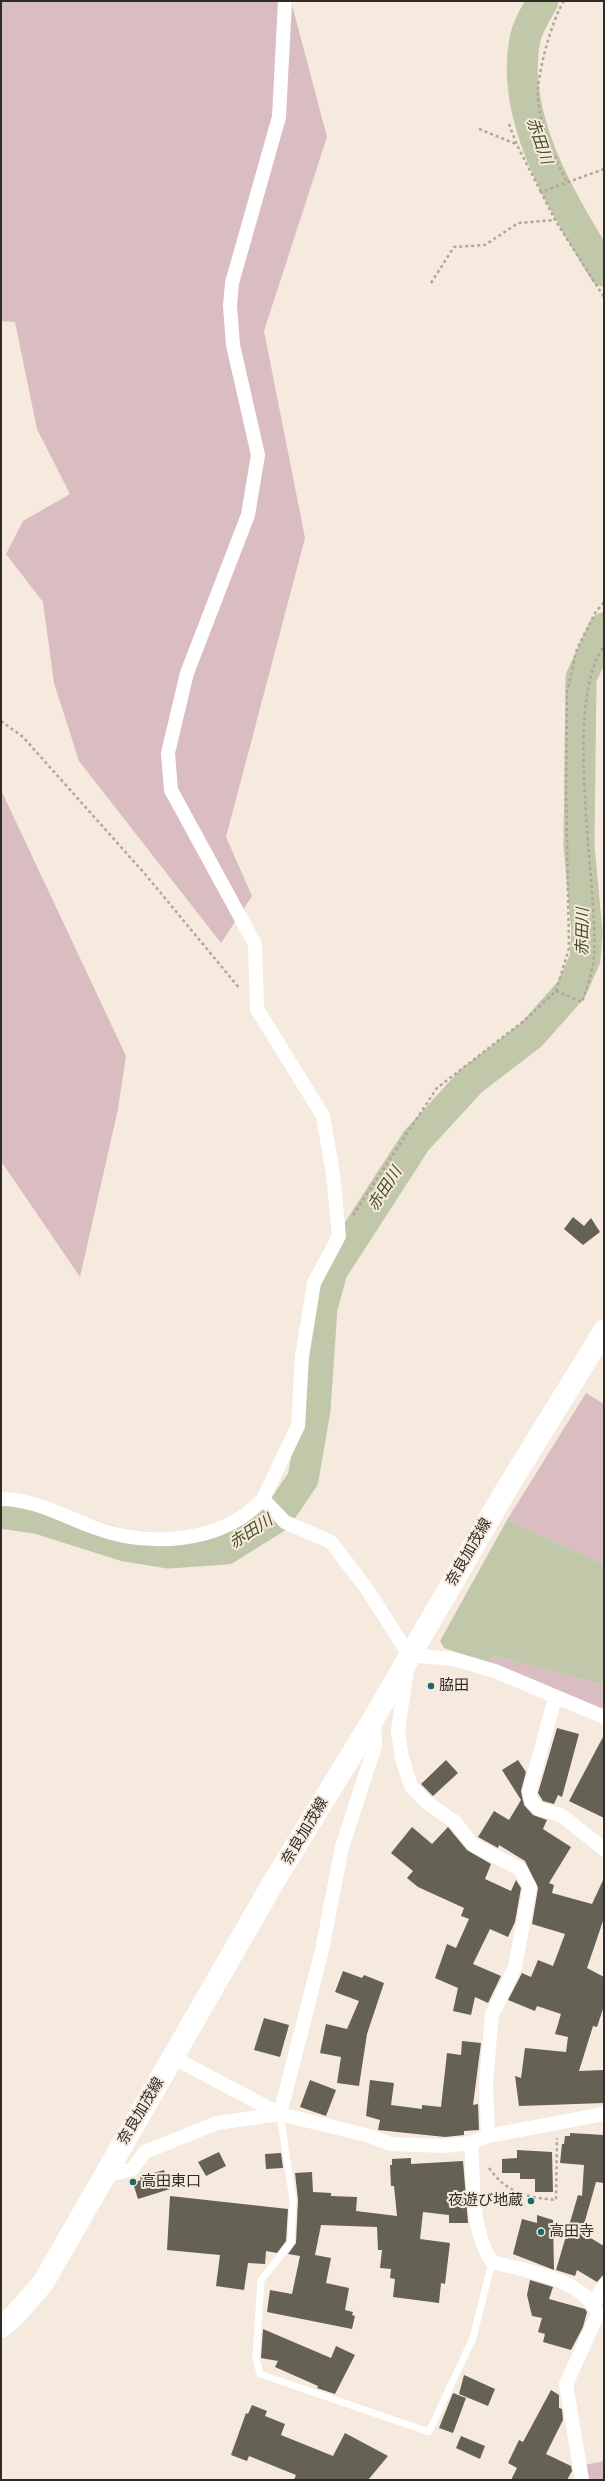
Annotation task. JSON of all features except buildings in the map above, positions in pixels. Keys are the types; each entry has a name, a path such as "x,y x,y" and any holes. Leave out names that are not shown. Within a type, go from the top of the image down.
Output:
{"main road":[{"name":"奈良加茂線","path":"1,2327 14,2316 42,2283 102,2176 273,1883 374,1718 409,1655 506,1490 604,1331"}],"street":[{"path":"1,1499 26,1502 116,1534 164,1540 197,1535 230,1523 248,1513 263,1499 298,1426 302,1357 314,1283 339,1236 334,1174 323,1116 257,1009 254,944 171,790 168,753 187,672 248,514 258,456 233,345 230,306 232,283 279,117 285,1"},
{"path":"263,1499 285,1522 331,1542 367,1589 409,1655 398,1730 402,1758 411,1786 426,1802 455,1822 473,1845 520,1869 530,1887 515,1967 492,2015 486,2082 488,2136"},
{"path":"409,1655 453,1658 495,1671 555,1698 604,1717"},
{"path":"555,1698 529,1793 532,1802 539,1809 561,1815 604,1849"},
{"path":"280,2114 322,1950 342,1847 375,1746 374,1718"},
{"path":"172,2057 280,2114 370,2136 390,2144 445,2146 471,2143 488,2136 604,2114"},
{"path":"102,2176 132,2169 145,2152 216,2123 280,2114"},
{"path":"471,2143 477,2228 483,2247 492,2262 561,2280 596,2308 604,2328"},
{"path":"582,2480 566,2384 604,2286"}],"lane":[{"path":"280,2114 293,2200 291,2243 261,2280 256,2358 260,2374 429,2432 446,2392 473,2338 492,2262"}],"path":[{"path":"564,1 557,12 546,45 537,97 550,147 568,182"},
{"path":"509,124 517,145 555,220 604,297"},
{"path":"479,129 517,145"},
{"path":"541,192 604,169"},
{"path":"431,283 454,247 485,245 518,223 555,220"},
{"path":"339,1236 437,1088 525,1020 556,991 569,948 566,782 567,692 577,649 596,613 604,602"},
{"path":"556,991 582,1002 594,956 584,737 589,683 604,646"},
{"path":"1,721 13,728 29,742 145,874 257,1009"},
{"path":"471,2143 499,2182 510,2190 527,2197 556,2200 557,2122"}],"shaded area":[{"path":"1,1 291,1 327,137 264,331 305,538 226,837 252,896 221,943 79,761 54,683 43,602 6,554 23,521 70,494 37,429 15,322 1,321"},
{"path":"1,790 126,1056 118,1109 80,1277 1,1161"},
{"path":"586,1393 604,1404 604,1564 507,1520"},
{"path":"507,1520 604,1564 604,1685 494,1656 490,1663 444,1648 440,1641"},
{"path":"494,1656 604,1685 604,1711 490,1663"},
{"path":"604,2461 604,2480 586,2480 584,2465"}],"waterway":[{"name":"赤田川","path":"543,1 530,24 525,39 522,70 525,100 533,131 544,161 573,219 604,271"},
{"name":"赤田川","path":"1,1513 40,1519 125,1546 168,1553 226,1549 277,1517 303,1479 315,1410 322,1308 332,1271 416,1141 471,1081 531,1035 571,990 585,959 587,932 579,846 581,678 604,628"}],"place":[{"name":"脇田","path":"431,1686"},
{"name":"高田東口","path":"133,2182"},
{"name":"夜遊び地蔵","path":"531,2201"},
{"name":"高田寺","path":"541,2232"}]}
